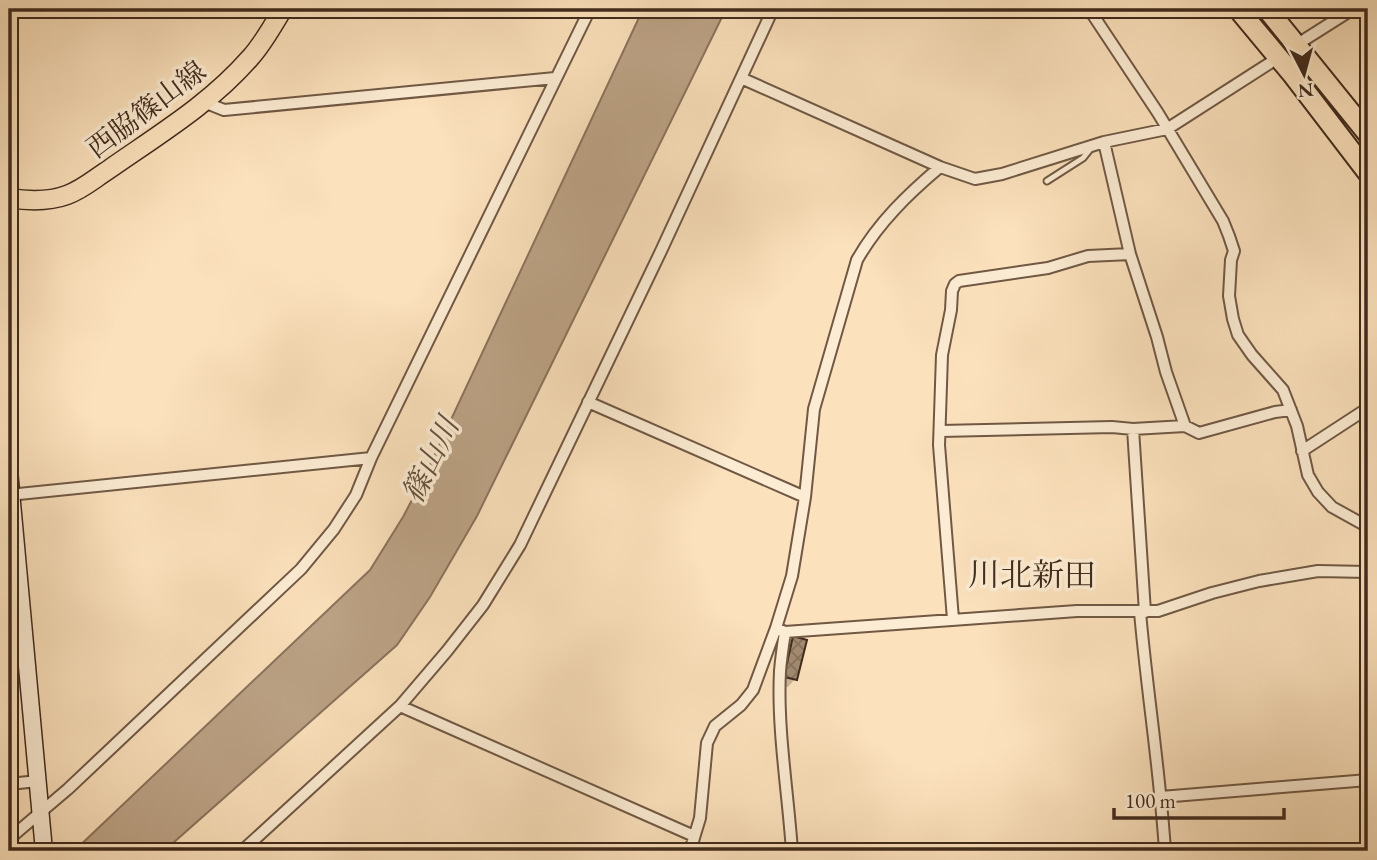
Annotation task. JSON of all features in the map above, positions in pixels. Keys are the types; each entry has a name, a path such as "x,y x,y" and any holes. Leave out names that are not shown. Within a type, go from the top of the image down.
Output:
{"highway":[{"path":"1238,9 1293,75 1368,173"},
{"path":"1268,9 1368,134"}],"main road":[{"name":"西脇篠山線","path":"9,198 41,201 65,196 88,186 225,85 253,56 283,9"}],"street":[{"path":"9,839 41,816 301,569 342,518 356,495 371,458 590,9"},
{"path":"242,851 400,706 483,605 520,545 773,9"},
{"path":"1089,9 1167,129 1223,222 1234,251 1229,296 1238,335 1283,390 1297,426 1308,475 1318,492 1332,507 1368,527"},
{"path":"1304,40 1353,9"},
{"path":"741,78 940,167 975,179 1002,174 1098,144 1167,129 1269,63"},
{"path":"204,102 224,110 555,78"},
{"path":"1098,144 1166,372 1185,426"},
{"path":"690,851 700,818 707,743 715,726 741,705 753,690 780,630 805,496 814,409 857,260 884,221 910,193 940,167"},
{"path":"953,619 939,445 942,355 955,284 959,281 1048,268 1088,256 1130,254"},
{"path":"588,402 805,496"},
{"path":"1302,451 1368,408"},
{"path":"941,431 1185,426 1199,433 1291,410"},
{"path":"1133,429 1146,675 1165,851"},
{"path":"10,495 371,458"},
{"path":"9,470 44,851"},
{"path":"780,630 1077,611 1158,611 1259,581 1318,572 1368,572"},
{"path":"780,630 782,743 792,851"},
{"path":"400,706 694,836"},
{"path":"1161,797 1368,780"},
{"path":"9,784 38,781"}],"lane":[{"path":"1047,181 1083,158 1098,144"}],"shaded area":[{"path":"643,9 726,9 477,516 430,597 397,645 164,851 74,851 370,570 403,517 427,471"}],"building":[{"path":"793,636 807,640 797,680 784,677"}],"district":[{"name":"川北新田","path":"1032,575"}],"water label":[{"name":"篠山川","path":"430,460"}]}
